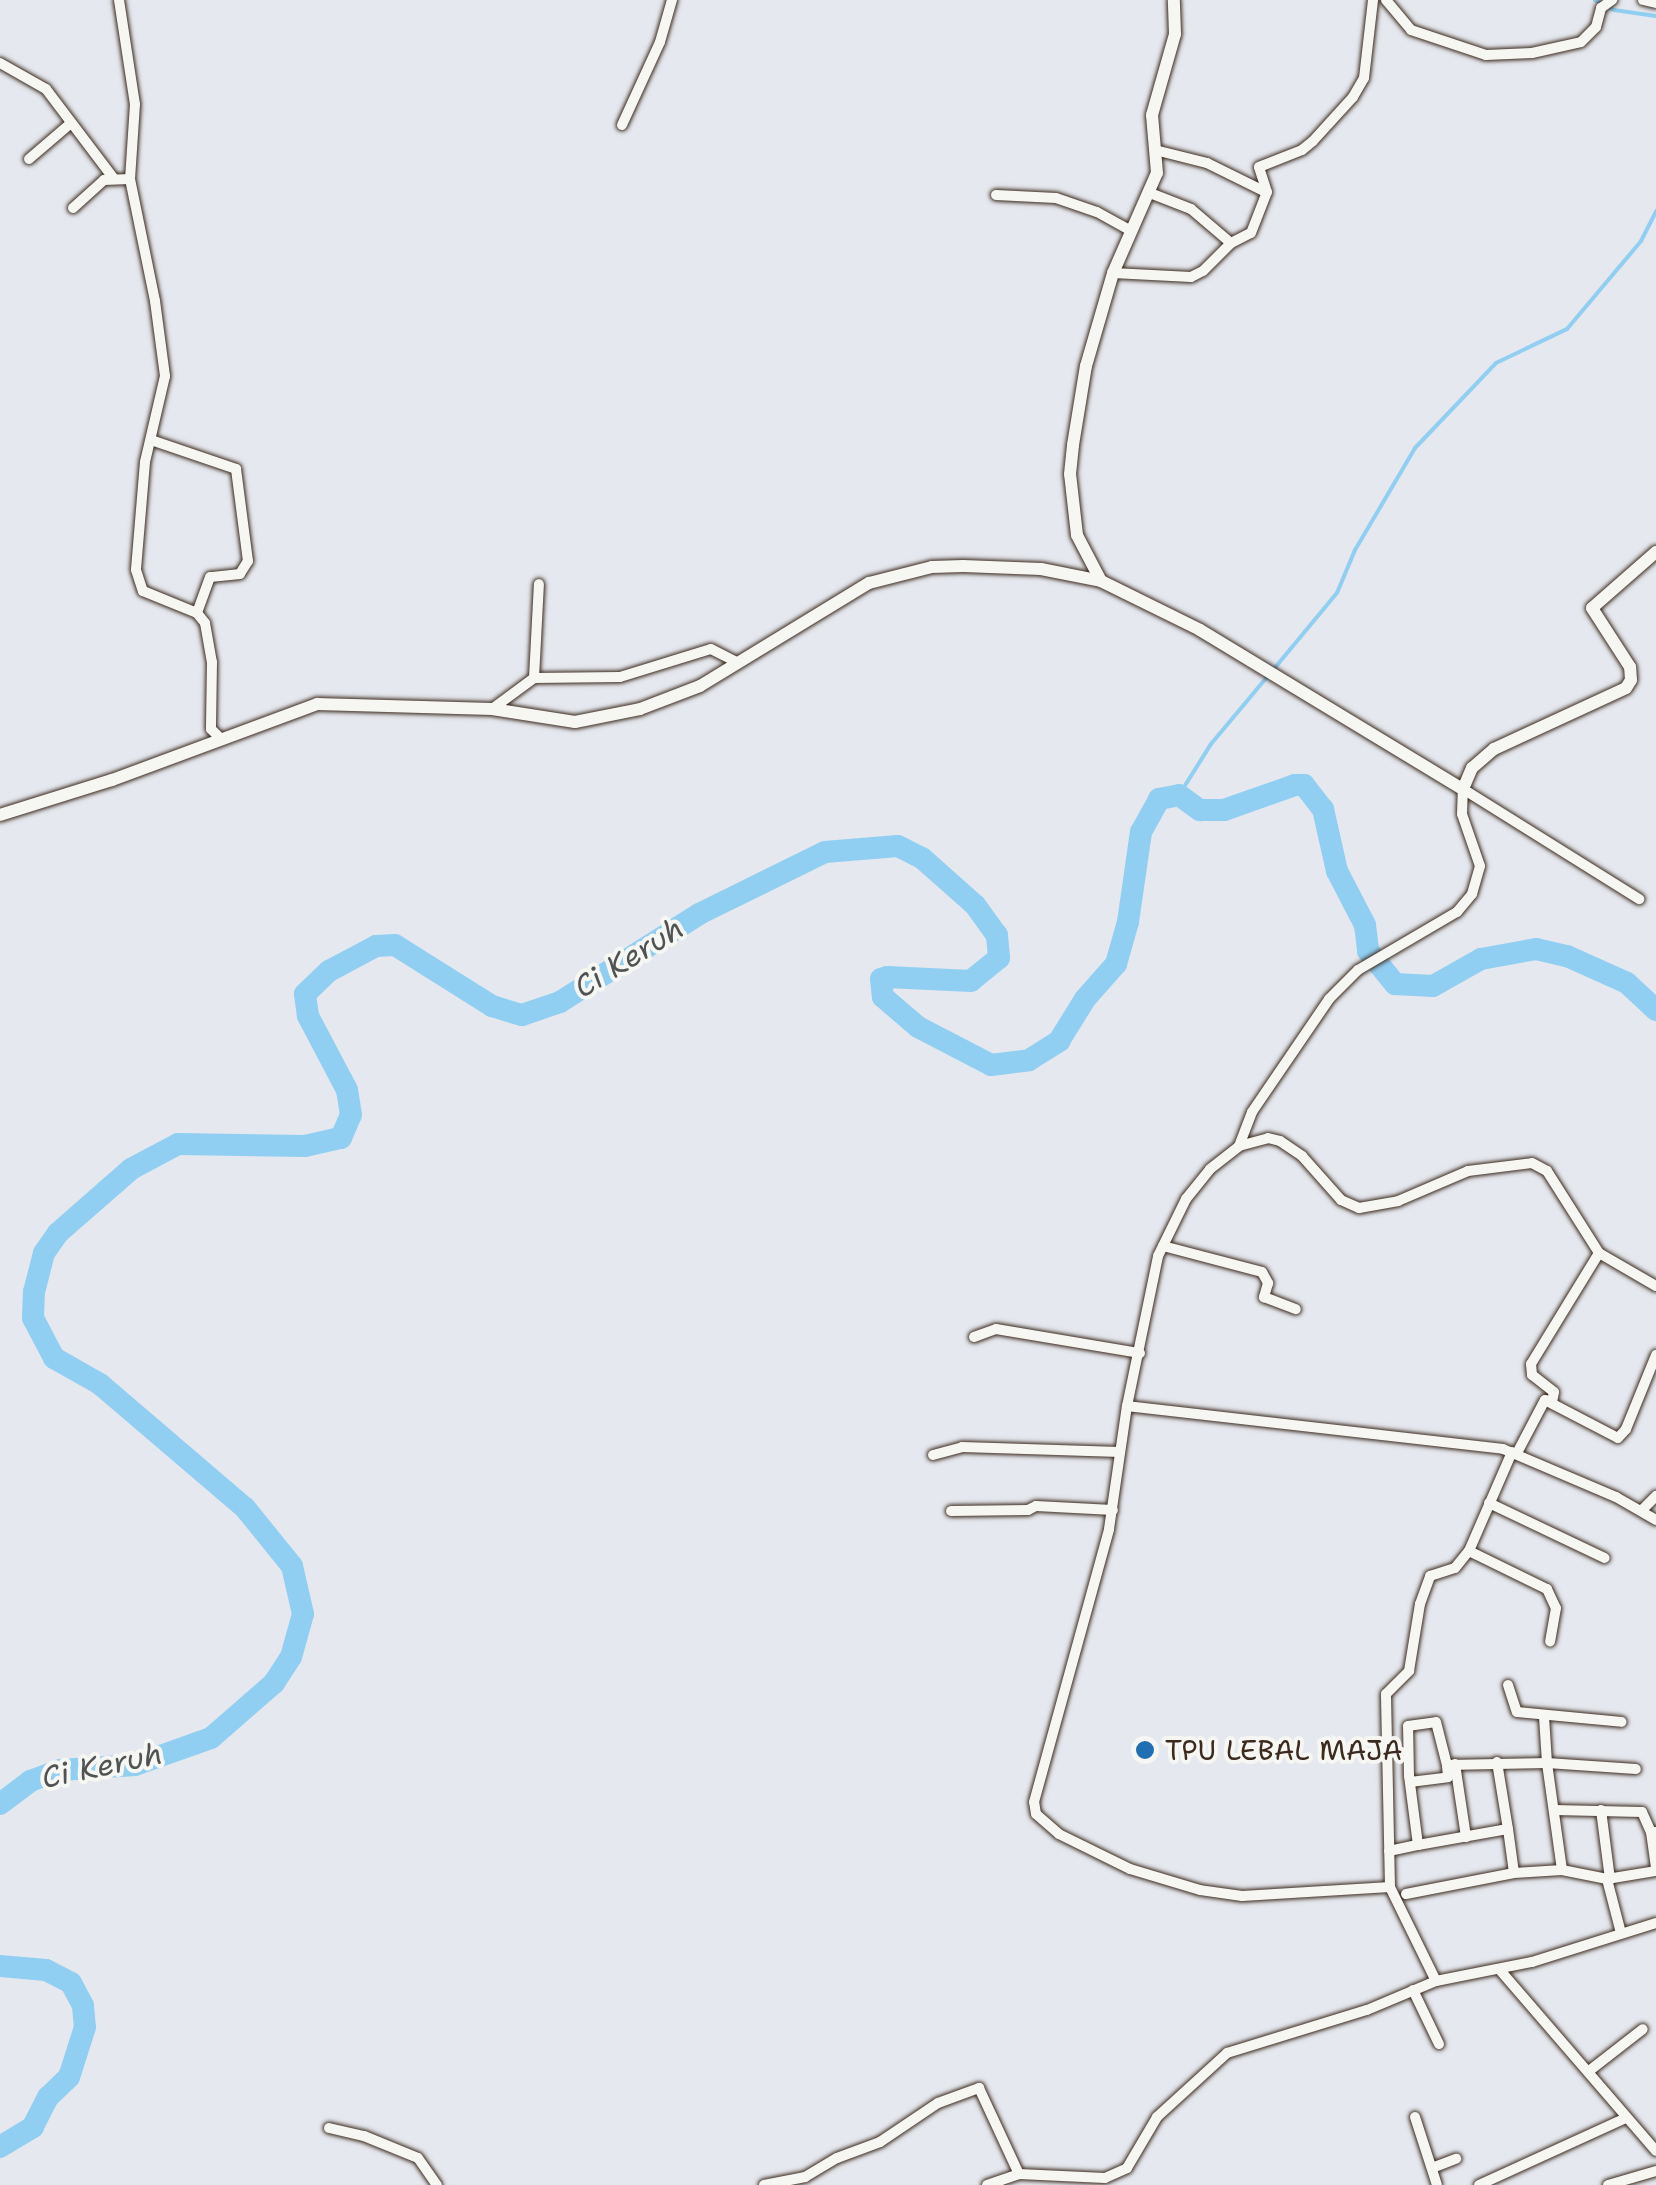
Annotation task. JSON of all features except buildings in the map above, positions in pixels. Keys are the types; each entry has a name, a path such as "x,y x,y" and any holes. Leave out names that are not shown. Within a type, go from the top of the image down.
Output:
{"street":[{"path":"119,0 135,104 130,179 165,376 151,440 137,547 138,583 156,599 196,613 209,634 211,729 221,739"},
{"path":"622,125 660,42 672,0"},
{"path":"1100,580 1076,535 1070,474 1086,366 1113,273 1157,173 1152,115 1175,34 1174,0"},
{"path":"1113,273 1191,277 1202,272 1231,243 1252,233 1267,192 1258,176 1259,167 1314,141 1353,97 1364,78 1373,0"},
{"path":"1386,0 1411,30 1486,55 1532,53 1573,44 1596,27 1601,8 1612,0"},
{"path":"1644,0 1656,4"},
{"path":"0,63 36,80 114,179"},
{"path":"29,159 70,123"},
{"path":"1155,150 1208,163 1267,192"},
{"path":"73,208 96,185 130,179"},
{"path":"1150,194 1190,208 1231,243"},
{"path":"996,195 1056,198 1097,212 1130,230"},
{"path":"151,440 236,469 248,561 240,574 210,577 196,613"},
{"path":"1239,1146 1262,1098 1329,999 1358,970 1457,912 1479,881 1480,866 1462,814 1463,789 1472,768 1494,749 1626,688 1631,671 1617,643 1594,616 1592,605 1656,552"},
{"path":"0,815 112,780 316,704 492,709 557,720 594,720 668,701 869,584 906,572 1002,567 1066,572 1100,580 1200,630 1638,898"},
{"path":"534,678 539,584"},
{"path":"492,709 534,678 620,677 711,649 737,662"},
{"path":"1390,1888 1242,1896 1200,1890 1130,1870 1059,1834 1036,1814 1034,1802 1113,1510 1127,1406 1163,1246 1186,1199 1210,1170 1239,1146 1268,1138 1302,1156 1341,1200 1359,1208 1398,1201 1468,1171 1532,1163 1547,1172 1599,1254 1656,1286"},
{"path":"1163,1246 1262,1272 1268,1283 1264,1296 1296,1308"},
{"path":"1552,1402 1554,1392 1532,1374 1531,1364 1599,1254"},
{"path":"974,1337 996,1329 1140,1353"},
{"path":"1436,1981 1390,1888 1386,1694 1409,1671 1420,1604 1430,1576 1455,1568 1469,1551 1489,1503 1543,1401 1552,1402 1618,1438 1626,1429 1656,1355"},
{"path":"1127,1406 1515,1452 1656,1520"},
{"path":"933,1456 962,1446 1120,1452"},
{"path":"1642,1510 1656,1496"},
{"path":"1489,1503 1604,1558"},
{"path":"951,1510 1036,1506 1113,1510"},
{"path":"1469,1551 1547,1589 1556,1608 1550,1641"},
{"path":"1508,1685 1517,1712 1622,1722"},
{"path":"1544,1716 1562,1870"},
{"path":"1418,1846 1410,1782 1411,1724 1436,1722 1452,1771 1466,1838"},
{"path":"1497,1762 1514,1873"},
{"path":"1410,1782 1497,1762 1636,1770"},
{"path":"1406,1894 1514,1873 1562,1870 1609,1879 1656,1869 1653,1832 1642,1812 1554,1810"},
{"path":"1601,1810 1609,1879 1621,1934"},
{"path":"1389,1851 1508,1829"},
{"path":"987,2185 1020,2174 1106,2181 1126,2168 1157,2117 1227,2054 1367,2010 1436,1981 1499,1969 1656,1923"},
{"path":"1499,1969 1656,2151"},
{"path":"1414,1990 1439,2044"},
{"path":"1589,2071 1644,2029"},
{"path":"764,2185 805,2178 836,2158 880,2142 938,2104 979,2088 1020,2174"},
{"path":"1415,2118 1437,2185"},
{"path":"1479,2185 1626,2118"},
{"path":"329,2128 364,2136 418,2158 437,2185"},
{"path":"1432,2168 1456,2159"},
{"path":"1608,2185 1656,2171"}],"waterway":[{"path":"1595,0 1614,10 1656,16"},
{"path":"1273,670 1337,593 1355,550 1415,448 1496,363 1567,329 1641,241 1656,211"},
{"path":"1179,795 1211,744 1267,677"},
{"name":"Ci Keruh","path":"0,1804 30,1781 61,1770 135,1765 211,1738 274,1683 291,1657 303,1614 292,1566 245,1508 100,1384 54,1358 33,1318 34,1292 44,1253 58,1233 131,1169 178,1144 305,1146 341,1138 351,1115 347,1090 308,1016 305,994 329,971 376,946 395,945 492,1006 522,1015 560,1002 699,914 825,852 898,846 922,858 975,905 997,935 999,958 971,981 881,979 883,997 918,1027 991,1065 1029,1060 1059,1041 1085,999 1116,964 1128,922 1141,832 1159,799 1179,795 1200,810 1224,810 1304,785 1323,809 1337,871 1365,925 1368,951 1395,984 1433,986 1481,959 1536,949 1567,956 1627,983 1656,1010"},
{"name":"Ci Keruh","path":"0,1966 46,1970 71,1983 83,2006 85,2027 69,2077 48,2097 33,2127 0,2147"}],"place":[{"name":"TPU LEBAL MAJA","path":"1145,1750"}]}
